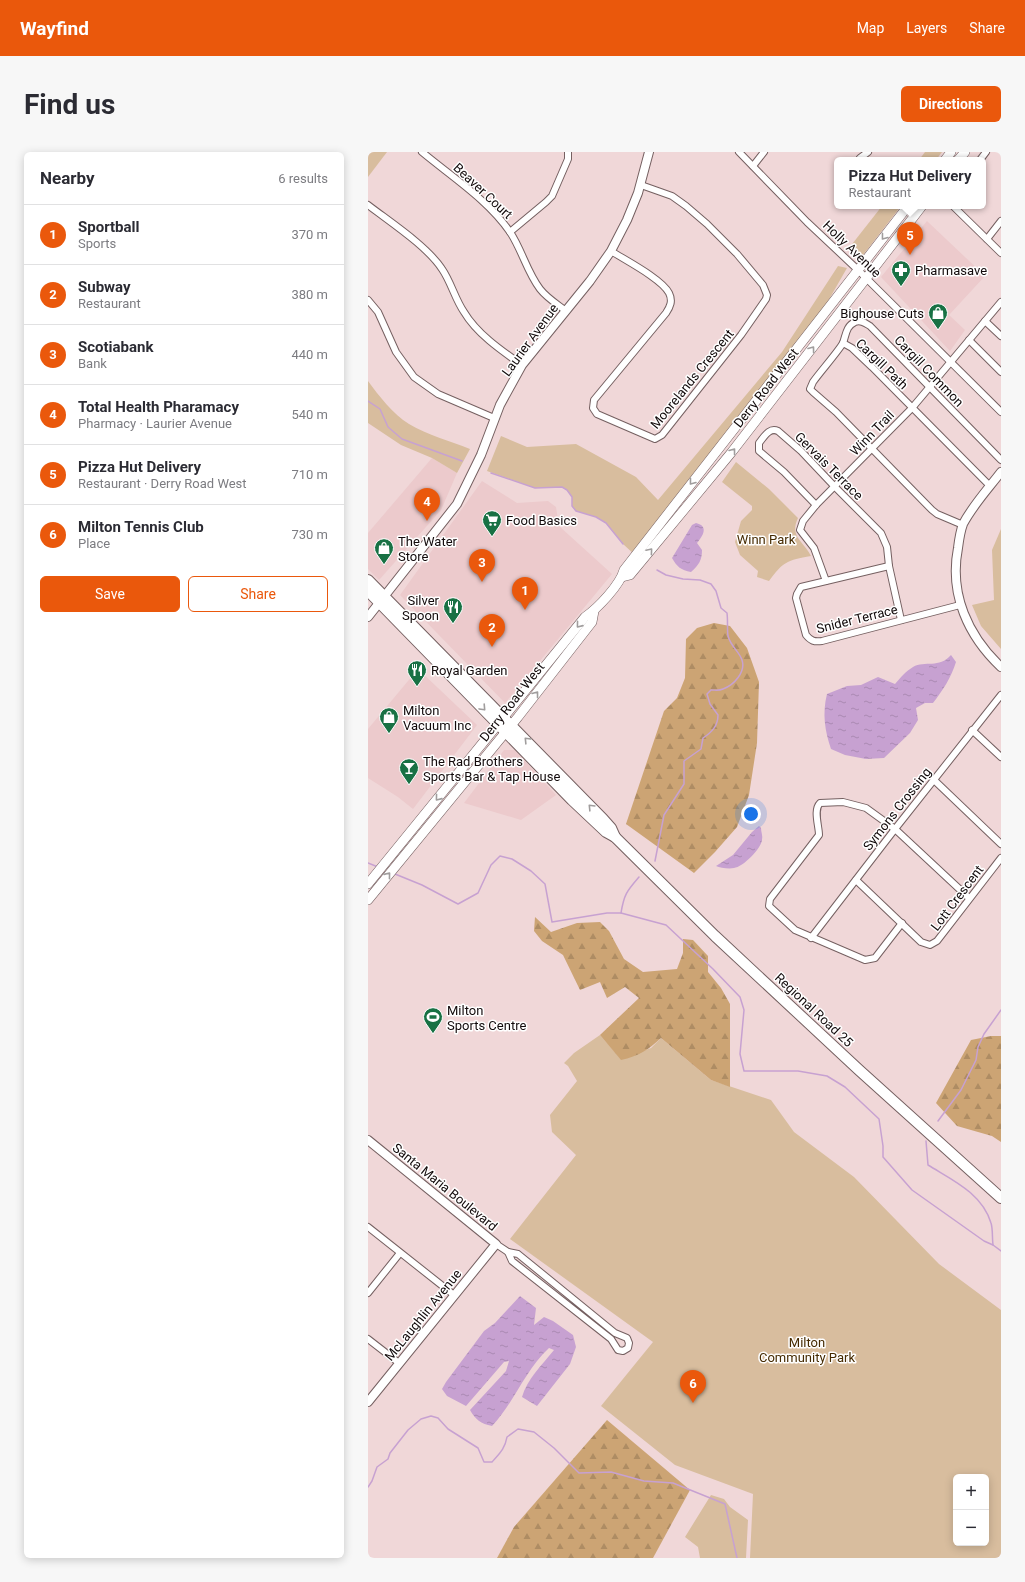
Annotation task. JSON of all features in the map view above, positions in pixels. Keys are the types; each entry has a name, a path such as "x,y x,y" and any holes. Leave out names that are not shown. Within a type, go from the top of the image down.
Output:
{"main road":[{"name":"Derry Road West","path":"368,883 585,617 594,611 622,577 624,570 906,209"},
{"name":"Derry Road West","path":"622,577 630,575 718,470 920,209"},
{"path":"368,580 383,600"},
{"path":"368,590 383,600"},
{"name":"Regional Road 25","path":"383,600 501,720 572,800 606,832 615,837 715,936 1001,1198"},
{"name":"Derry Road West","path":"368,900 509,729 592,622 594,611"}],"street":[{"name":"Beaver Court","path":"422,152 474,195 494,214 510,232 539,288 548,298 566,310"},
{"name":"Beaver Court","path":"510,232 552,196 568,159 568,152"},
{"name":"Laurier Avenue","path":"368,617 383,600 457,504 479,461 494,418 522,366 611,251 627,220 641,185 649,152"},
{"name":"Holly Avenue","path":"739,152 807,222 858,270 1001,412"},
{"path":"752,166 764,152"},
{"name":"Moorelands Crescent","path":"611,251 640,269 666,288 670,296 671,304 666,313 594,400 593,408 597,414 655,439 662,435 741,335 766,299 767,294 763,285 737,254 686,206 672,196 641,185"},
{"path":"368,205 436,261 442,269 457,301 472,323 522,366"},
{"path":"956,209 1001,253"},
{"path":"987,238 1001,220"},
{"path":"368,300 378,312 396,352 414,377 438,394 494,418"},
{"name":"Winn Trail","path":"826,581 814,548 800,530 803,521 816,505 912,408 1001,302"},
{"name":"Cargill Common","path":"843,343 845,334 850,326 856,322 862,321 870,326 1001,460"},
{"path":"985,321 1001,336"},
{"path":"969,340 1001,372"},
{"name":"Cargill Path","path":"963,525 937,514 932,510 836,412 810,389 812,382 843,343 852,348 990,486"},
{"name":"Gervais Terrace","path":"816,505 784,472 759,450 758,443 769,431 778,431 801,451 881,533 887,547 889,566 901,620"},
{"path":"1001,472 981,496 963,525 957,551 955,569 956,586 960,605 968,625 984,648 1001,667"},
{"name":"Snider Terrace","path":"889,566 801,587 796,598 806,635 813,642 822,641 960,605"},
{"name":"Symons Crossing","path":"811,938 972,730 1001,695"},
{"path":"972,730 1001,757"},
{"path":"934,780 1001,844"},
{"path":"902,923 873,960 865,960 795,930 768,904 770,899 819,835 818,806 825,802 843,802 866,808 895,829 969,898"},
{"name":"Lott Crescent","path":"856,880 921,942 925,944 933,944 937,941 1001,858"},
{"name":"Santa Maria Boulevard","path":"368,1140 496,1244 508,1252 518,1254 615,1333 627,1338 629,1343 628,1348 623,1351 618,1350 611,1339 512,1261 508,1252"},
{"path":"368,1227 454,1296"},
{"name":"McLaughlin Avenue","path":"368,1402 496,1244"},
{"path":"368,1293 400,1253"},
{"path":"368,1338 399,1363"}],"shaded area":[{"path":"927,221 985,276 949,315 965,330 950,351 881,277"},
{"path":"432,458 457,473 441,510 379,580 368,569 368,533"},
{"path":"482,481 517,503 548,501 556,507 559,526 612,574 505,703 400,595"},
{"path":"418,669 477,725 413,809 398,797 368,778 368,729"},
{"path":"504,750 515,750 556,795 521,820 464,803"}],"green space":[{"path":"368,152 387,152 368,177"},
{"path":"925,152 942,152 938,157 921,157"},
{"path":"880,209 899,209 860,259 849,248"},
{"path":"838,266 847,268 800,350 636,556 623,544 606,523 596,517 576,511 572,506 572,497 567,490 562,487 535,488 487,471 501,436 527,447 576,444 636,477 658,500 782,352"},
{"path":"368,381 392,410 409,424 431,435 470,449 457,473 432,458 401,445 368,423"},
{"name":"Winn Park","path":"736,462 769,489 798,518 795,530 796,534 811,556 786,563 769,581 757,577 758,571 740,555 735,542 741,521 752,510 752,506 722,482"},
{"path":"1001,529 1001,649 981,626 972,605 994,600 992,550"},
{"path":"714,623 730,626 747,648 759,682 757,743 749,795 737,827 694,873 626,824 664,711 677,698 685,678 686,639 697,628"},
{"path":"535,917 551,932 577,923 600,922 609,931 624,959 643,972 677,969 683,953 683,939 693,940 708,956 708,972 721,988 730,1004 730,1087 711,1080 661,1038 643,1052 633,1057 621,1060 600,1035 639,998 625,987 607,998 600,982 580,990 563,955 542,941 534,931"},
{"name":"Milton Community Park","path":"600,1035 621,1059 651,1048 661,1038 711,1080 771,1100 794,1132 854,1177 939,1264 1001,1310 1001,1558 750,1558 753,1494 675,1465 601,1406 653,1342 510,1239 576,1155 552,1132 550,1115 577,1081 568,1066 564,1063 574,1053"},
{"path":"991,1036 1001,1036 1001,1142 992,1136 957,1126 936,1103 971,1040"},
{"path":"607,1420 690,1490 653,1558 497,1558 514,1527"},
{"path":"711,1495 724,1499 730,1507 748,1520 746,1558 700,1558 698,1547 685,1537"}],"water":[{"path":"696,523 700,524 704,529 703,534 697,543 702,550 702,554 700,562 691,572 680,568 672,558 692,525"},
{"path":"951,655 956,662 943,689 933,703 925,703 916,708 918,720 910,733 884,758 866,759 845,755 831,749 825,722 825,701 827,694 847,686 861,685 878,677 895,684 913,667 922,664 942,662"},
{"path":"759,826 761,828 762,837 761,844 751,857 738,867 725,868 716,866 733,855 752,832"},
{"path":"520,1296 536,1308 534,1325 544,1317 553,1321 573,1335 576,1347 570,1364 537,1406 522,1397 531,1378 554,1350 549,1348 533,1366 507,1407 492,1426 479,1421 470,1410 506,1371 509,1361 504,1362 466,1406 447,1396 442,1389 484,1331 495,1323"}],"waterway":[{"path":"368,401 380,409 388,427 402,439 462,461"},
{"path":"491,473 535,488 562,487 567,490 572,497 572,506 576,511 596,517 606,523 623,544"},
{"path":"655,861 664,815 684,784 684,761 701,749 703,738 716,726 718,715 710,704 707,694 711,690 722,690 735,681 741,673 743,665 741,657 728,636 727,613 721,608 716,591 711,584 700,580 683,579 666,575 657,570"},
{"path":"395,874 422,885 458,904 478,893 491,865 500,856 512,859 531,871 545,884 552,922 607,913 621,913 666,925 713,969 740,997 744,1010 740,1054 744,1071 798,1071 827,1076 845,1087 879,1119 883,1157 912,1190 984,1241 1001,1251"},
{"path":"368,863 378,867"},
{"path":"621,913 623,901 639,877"},
{"path":"938,1121 961,1090 976,1060 978,1047 984,1034 1001,1010"},
{"path":"926,1141 928,1165 965,1188 981,1203 992,1225 993,1245"},
{"path":"368,1487 377,1467 388,1459 390,1453 408,1430 421,1419 431,1416 438,1418 448,1429 478,1448 484,1462 492,1462 503,1448 507,1437 518,1429 534,1432 554,1448 579,1473 611,1472 644,1481 673,1483 725,1504 737,1558"}],"place":[{"name":"Pizza Hut Delivery","path":"910,255"},
{"name":"Pharmasave","path":"901,287"},
{"name":"Bighouse Cuts","path":"938,330"},
{"name":"Total Health Pharamacy","path":"427,521"},
{"name":"Food Basics","path":"492,537"},
{"name":"The Water Store","path":"384,565"},
{"name":"Scotiabank","path":"482,582"},
{"name":"Sportball","path":"525,610"},
{"name":"Silver Spoon","path":"453,624"},
{"name":"Subway","path":"492,647"},
{"name":"Royal Garden","path":"417,687"},
{"name":"Milton Vacuum Inc","path":"389,734"},
{"name":"The Rad Brothers Sports Bar & Tap House","path":"409,785"},
{"name":"Milton Sports Centre","path":"433,1034"},
{"name":"Milton Tennis Club","path":"693,1403"}]}
